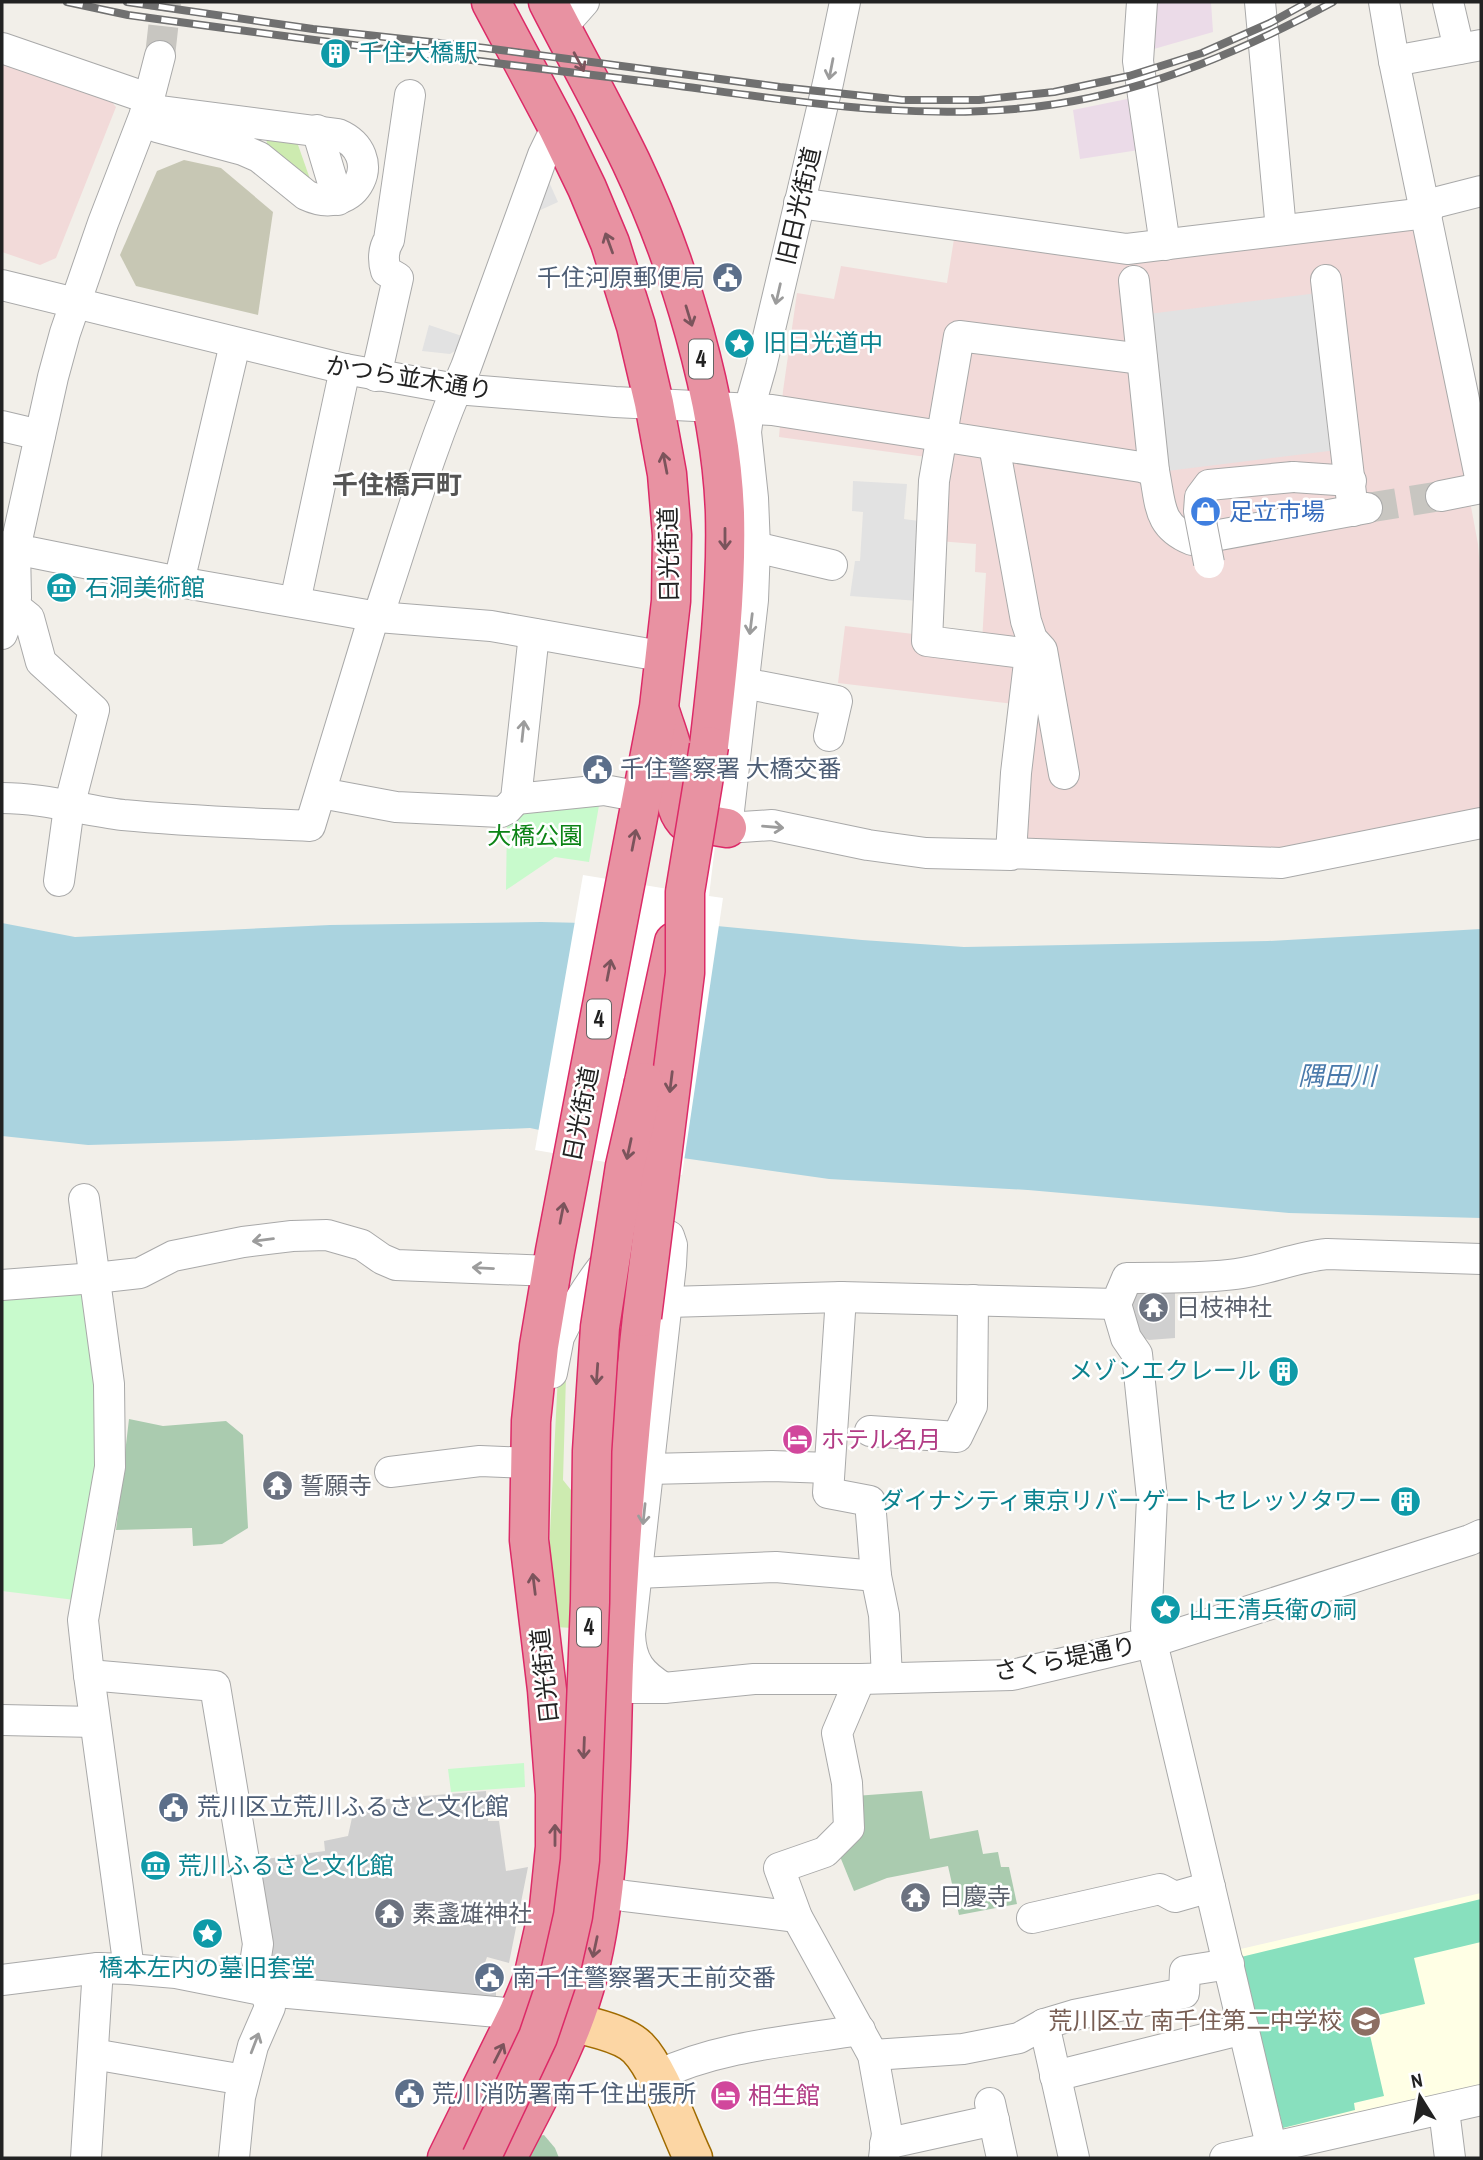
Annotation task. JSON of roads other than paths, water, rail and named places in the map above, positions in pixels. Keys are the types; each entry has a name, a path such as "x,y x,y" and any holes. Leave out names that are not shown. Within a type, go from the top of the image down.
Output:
{"highway":[{"name":"日光街道","path":"447,2158 533,1978 549,1907 555,1847 555,1794 547,1690 529,1539 531,1421 551,1271 659,707 671,601 672,535 667,474 636,326 610,243 587,188 491,2"},
{"name":"日光街道","path":"481,2158 538,2037 561,1969 573,1916 580,1860 590,1602 592,1451 600,1327 625,1166 685,892 709,746 719,658 725,554 725,511 720,463 698,347 654,214 564,11"},
{"path":"659,707 675,762 675,799 678,814 684,821 727,828"},
{"name":"日光街道","path":"507,2158 573,2022 588,1978 598,1930 603,1891 628,1439 655,1309 685,973 685,892"}],"main road":[{"path":"518,2014 573,2022 629,2041 638,2047 656,2076 693,2158"}],"street":[{"name":"旧日光街道","path":"727,828 753,600 753,498 746,432 749,410 845,2"},
{"path":"1142,2 1138,61 1165,244"},
{"path":"1260,2 1281,230"},
{"path":"1384,2 1481,482"},
{"path":"1394,61 1470,47 1448,2"},
{"path":"2,48 162,111 338,134 347,138 360,153 363,173 360,184 354,192 338,200 315,199 306,195 259,156 157,127 147,106"},
{"path":"2,634 16,598 8,547 40,435 53,377 103,223 147,106 160,56"},
{"path":"376,376 398,278 386,271 385,246 389,240 410,95"},
{"path":"2,798 26,798 69,807 190,821 310,826 376,617 456,389 543,155 557,127"},
{"path":"799,203 1127,249 1426,213 1434,203 1481,191"},
{"path":"1134,281 1154,471 1163,514 1169,526 1192,540 1360,510 1350,481 1326,280"},
{"name":"かつら並木通り","path":"2,285 235,344 376,376 456,389 615,402 772,410 1154,471"},
{"path":"1064,774 1042,650 1031,647 927,641 934,481 959,337 1142,359"},
{"path":"179,582 235,344"},
{"path":"295,602 345,369"},
{"path":"2,426 40,435"},
{"path":"994,445 1031,647 1022,711 1011,853"},
{"path":"1209,563 1199,511 1200,496 1209,485 1293,477 1350,481"},
{"path":"1441,495 1481,488"},
{"path":"8,547 179,582 376,617 491,626 666,657"},
{"path":"755,547 832,565"},
{"path":"15,606 29,618 41,662 94,710 69,807 59,881"},
{"path":"321,793 396,807 501,812 507,809 516,799 534,634"},
{"path":"743,683 837,701 829,736"},
{"path":"516,799 604,790 642,797"},
{"path":"727,828 772,825 868,845 926,853 1011,853 1281,863 1481,823"},
{"path":"84,1199 92,1278 109,1384 110,1467 83,1620 129,1969"},
{"path":"531,1421 549,1385 559,1336 573,1310 620,1246 646,1231 659,1231 671,1238 671,1265 655,1309 648,1469 631,1628 631,1650 643,1673 664,1688"},
{"path":"2,1284 140,1273 173,1256 232,1244 304,1236 327,1236 362,1245 396,1265 551,1271"},
{"path":"1273,2153 1152,1642 1146,1628 1152,1498 1138,1354 1126,1338 1116,1304 1127,1279 1232,1275 1309,1256 1327,1254 1481,1259"},
{"path":"841,1297 828,1493 870,1501 876,1576 884,1615 874,1678 837,1733 847,1783 849,1828 825,1852 779,1868 797,1917 866,2043 887,2133 884,2151 992,2112 1002,2158"},
{"path":"655,1309 841,1297 1116,1304"},
{"path":"870,1431 957,1437 972,1406 973,1300"},
{"path":"390,1472 480,1461 530,1463"},
{"path":"648,1469 772,1466 830,1468"},
{"name":"さくら堤通り","path":"547,1690 664,1688 754,1679 1012,1675 1152,1642 1481,1535"},
{"path":"637,1573 776,1567 876,1576"},
{"path":"616,1620 637,1573"},
{"path":"89,1675 215,1686 258,1944 256,1957 271,2007 253,2046 244,2080 234,2158"},
{"path":"2,1720 95,1722"},
{"path":"1032,1918 1160,1889 1175,1897 1210,1887"},
{"path":"603,1891 797,1917"},
{"path":"656,2076 678,2065 737,2049 866,2043 963,2049 1019,2038 1044,2024 1074,2015 1184,1993 1185,1971 1228,1964"},
{"path":"2,1980 98,1968 129,1969 176,1973 266,1991 518,2014"},
{"path":"86,2158 98,1968"},
{"path":"1044,2024 1074,2158"},
{"path":"1055,2076 1244,2029"},
{"path":"93,2054 244,2080"},
{"path":"1225,2158 1273,2153 1481,2100"},
{"path":"1444,2110 1450,2158"}],"water":[{"name":"隅田川","path":"541,922 717,926 964,947 1268,941 1481,929 1481,1218 1289,1213 1028,1190 829,1179 648,1153 530,1128 88,1145 2,1136 2,923 75,937 330,925"}],"tunnel":[{"path":"160,56 166,2"},
{"path":"1367,508 1441,496"}],"railway":[{"path":"67,2 128,15 193,24 801,102 903,111 954,112 1056,104 1164,78 1267,36 1333,2"},
{"path":"127,2 313,29 902,100 979,100 1054,92 1129,76 1202,53 1270,23 1308,2"}],"place":[{"name":"千住大橋駅","path":"335,53"},
{"name":"千住河原郵便局","path":"728,278"},
{"name":"旧日光道中","path":"740,343"},
{"name":"足立市場","path":"1206,512"},
{"name":"石洞美術館","path":"62,588"},
{"name":"千住警察署 大橋交番","path":"597,769"},
{"name":"日枝神社","path":"1153,1308"},
{"name":"メゾンエクレール","path":"1284,1371"},
{"name":"ホテル名月","path":"798,1440"},
{"name":"誓願寺","path":"277,1486"},
{"name":"ダイナシティ東京リバーゲートセレッソタワー","path":"1405,1501"},
{"name":"山王清兵衛の祠","path":"1166,1610"},
{"name":"荒川区立荒川ふるさと文化館","path":"174,1807"},
{"name":"荒川ふるさと文化館","path":"155,1866"},
{"name":"日慶寺","path":"916,1897"},
{"name":"素盞雄神社","path":"389,1914"},
{"name":"橋本左内の墓旧套堂","path":"207,1934"},
{"name":"南千住警察署天王前交番","path":"489,1978"},
{"name":"荒川区立 南千住第二中学校","path":"1365,2021"},
{"name":"荒川消防署南千住出張所","path":"409,2094"},
{"name":"相生館","path":"725,2096"}],"district":[{"name":"千住橋戸町","path":"397,485"}],"park label":[{"name":"大橋公園","path":"535,836"}]}
